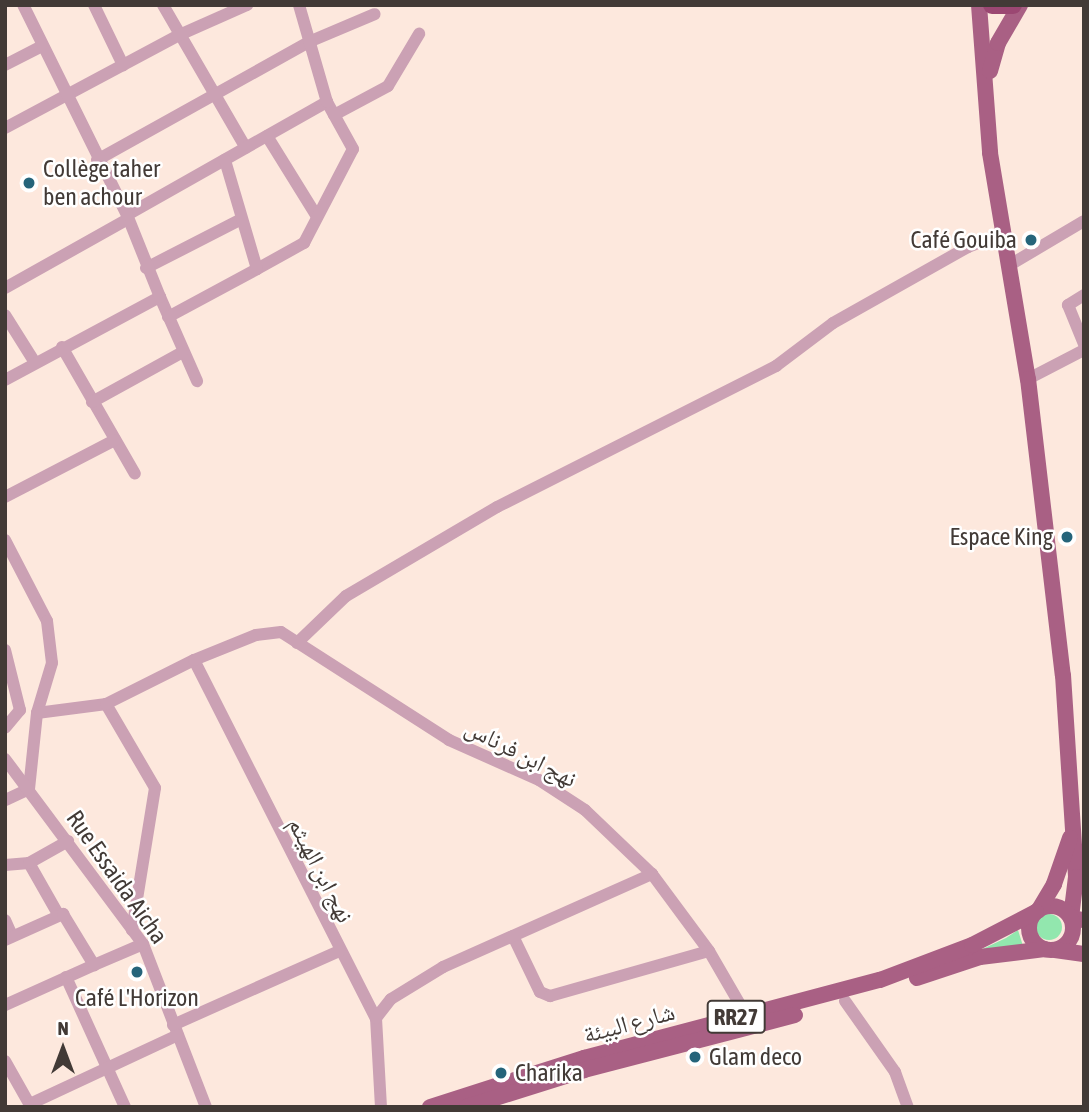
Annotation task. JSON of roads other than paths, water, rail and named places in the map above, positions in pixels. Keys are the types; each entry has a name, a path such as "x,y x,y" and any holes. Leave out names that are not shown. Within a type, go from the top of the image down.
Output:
{"highway":[{"path":"992,5 1013,5"}],"main road":[{"path":"979,5 1002,234 1028,379 1063,675 1071,835 1084,887"},
{"path":"986,83 998,43 1020,5"},
{"path":"1071,835 1054,884 1037,911 1030,933 1050,949 1072,935 1077,919 1076,863"},
{"path":"1037,911 1058,908 1077,919"},
{"name":"شارع البيئة","path":"467,1107 905,972 1037,911"},
{"name":"شارع البيئة","path":"430,1107 584,1058 845,1001 960,962 1050,949"},
{"name":"RR27","path":"1050,949 1084,954"}],"street":[{"path":"94,5 123,65"},
{"path":"163,5 177,36 246,148"},
{"path":"5,128 177,36 247,5"},
{"path":"168,317 304,243 316,215 352,152 327,102 299,5"},
{"path":"25,6 65,96 127,217 181,353 197,381"},
{"path":"97,160 311,41 375,14"},
{"path":"334,116 388,86 419,34"},
{"path":"5,65 43,46"},
{"path":"5,288 327,102"},
{"path":"267,136 316,215"},
{"path":"225,160 240,220 257,269"},
{"path":"146,268 240,220"},
{"path":"1008,266 1084,222"},
{"path":"297,643 346,596 497,507 773,368 833,323 968,247 1002,234"},
{"path":"1084,295 1068,305 1084,344"},
{"path":"5,380 34,361 160,297"},
{"path":"5,315 34,361"},
{"path":"62,347 135,474"},
{"path":"1028,379 1084,350"},
{"path":"92,402 181,353"},
{"path":"5,497 115,440"},
{"path":"5,565 8,546"},
{"path":"5,800 29,789 37,713 52,663 51,637 8,546"},
{"name":"نهج ابن فرناس","path":"194,660 276,630 449,740 560,793 597,820 652,874 709,951 749,1020"},
{"path":"5,650 20,710 5,728"},
{"path":"37,713 106,704 194,660"},
{"name":"نهج ابن الهيثم","path":"194,660 339,951 376,1018 381,1107"},
{"path":"106,704 155,788 132,930"},
{"name":"Rue Essaida Aicha","path":"5,759 143,944 206,1107"},
{"path":"5,865 29,863 68,841"},
{"path":"29,863 58,914"},
{"path":"376,1018 391,999 433,973 652,874"},
{"path":"5,920 9,938 58,914 66,916 94,965"},
{"path":"513,936 545,996 709,951"},
{"path":"5,1006 143,944"},
{"path":"5,1062 31,1105 176,1030 339,951"},
{"path":"66,977 109,1066 125,1107"},
{"path":"845,1001 895,1072 908,1107"},
{"path":"5,1092 19,1085"}],"place":[{"name":"Collège taher ben achour","path":"29,183"},
{"name":"Café Gouiba","path":"1031,240"},
{"name":"Espace King","path":"1067,537"},
{"name":"Café L'Horizon","path":"137,972"},
{"name":"Glam deco","path":"695,1057"},
{"name":"Charika","path":"501,1073"}]}
